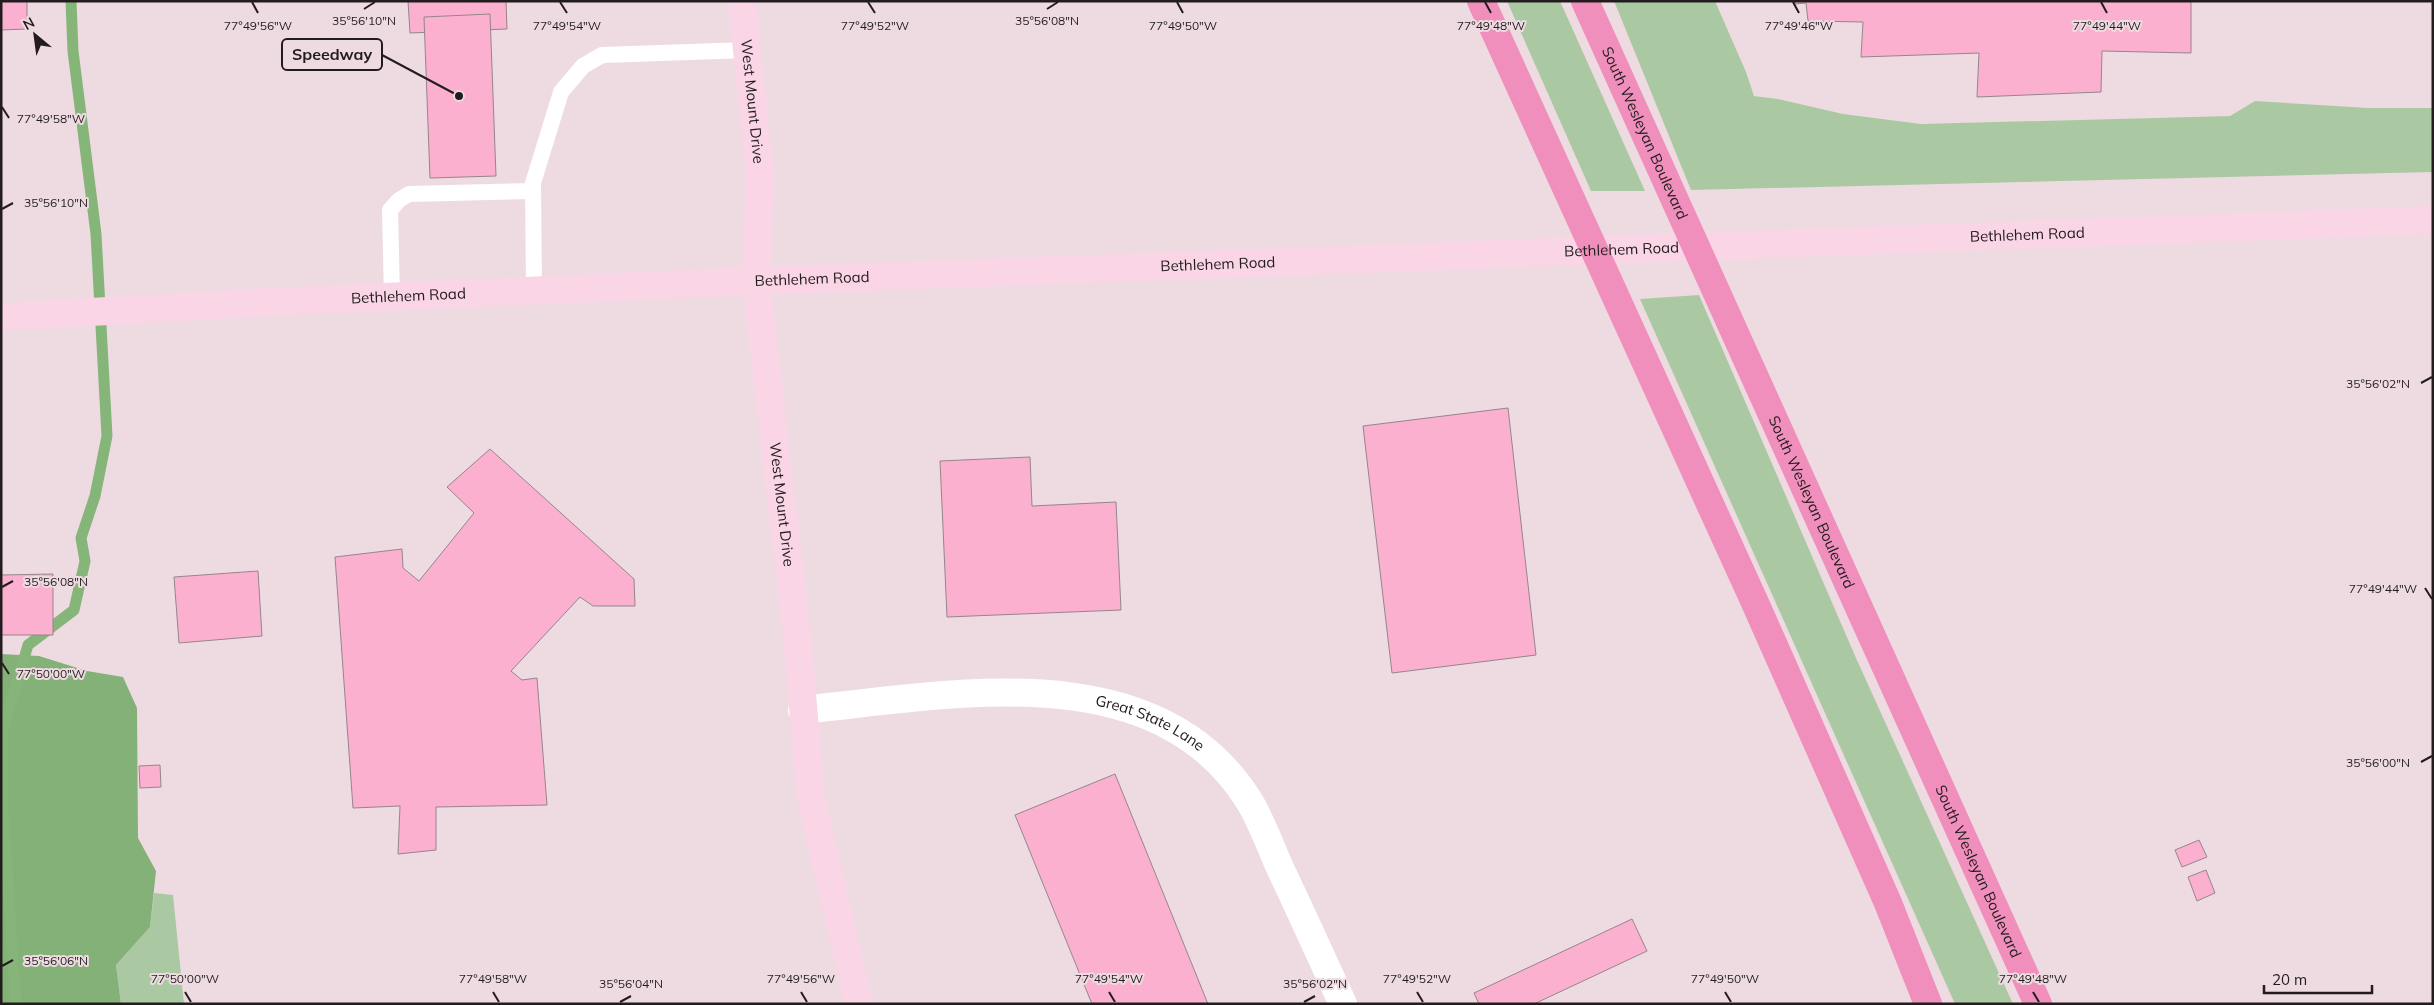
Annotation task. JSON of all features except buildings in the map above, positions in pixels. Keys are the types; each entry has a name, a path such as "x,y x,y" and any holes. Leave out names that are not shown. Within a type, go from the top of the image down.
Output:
{"highway":[{"path":"1481,1 1756,605 1888,903 1928,1004"},
{"name":"South Wesleyan Boulevard","path":"1585,1 2038,1004"}],"main road":[{"name":"West Mount Drive","path":"742,1 760,177 756,281 797,636 811,799 860,1004"},
{"name":"Bethlehem Road","path":"1,317 534,290 756,281 2433,220"}],"street":[{"name":"Great State Lane","path":"802,710 980,692 1045,694 1106,701 1167,723 1214,757 1251,804 1343,1004"}],"lane":[{"path":"534,290 533,183 561,92 583,66 602,55 748,50"},
{"path":"392,297 390,210 399,200 409,194 533,192"}],"green space":[{"path":"1507,1 1560,1 1645,191 1591,191"},
{"path":"1614,1 1715,1 1746,72 1754,96 1778,99 1843,114 1921,124 2230,116 2255,101 2368,108 2433,108 2433,172 1691,190"},
{"path":"1699,295 1856,658 2013,1004 1955,1004 1640,299"},
{"path":"1,654 39,656 87,671 123,677 137,708 138,838 156,871 150,927 116,965 121,1004 1,1004"},
{"path":"154,893 173,895 184,1004 121,1004 116,965 150,927"}],"waterway":[{"path":"16,1004 3,809 3,730 28,645 74,610 85,561 81,538 95,496 107,436 96,234 73,51 71,1"}],"place":[{"name":"Speedway","path":"459,96"}]}
